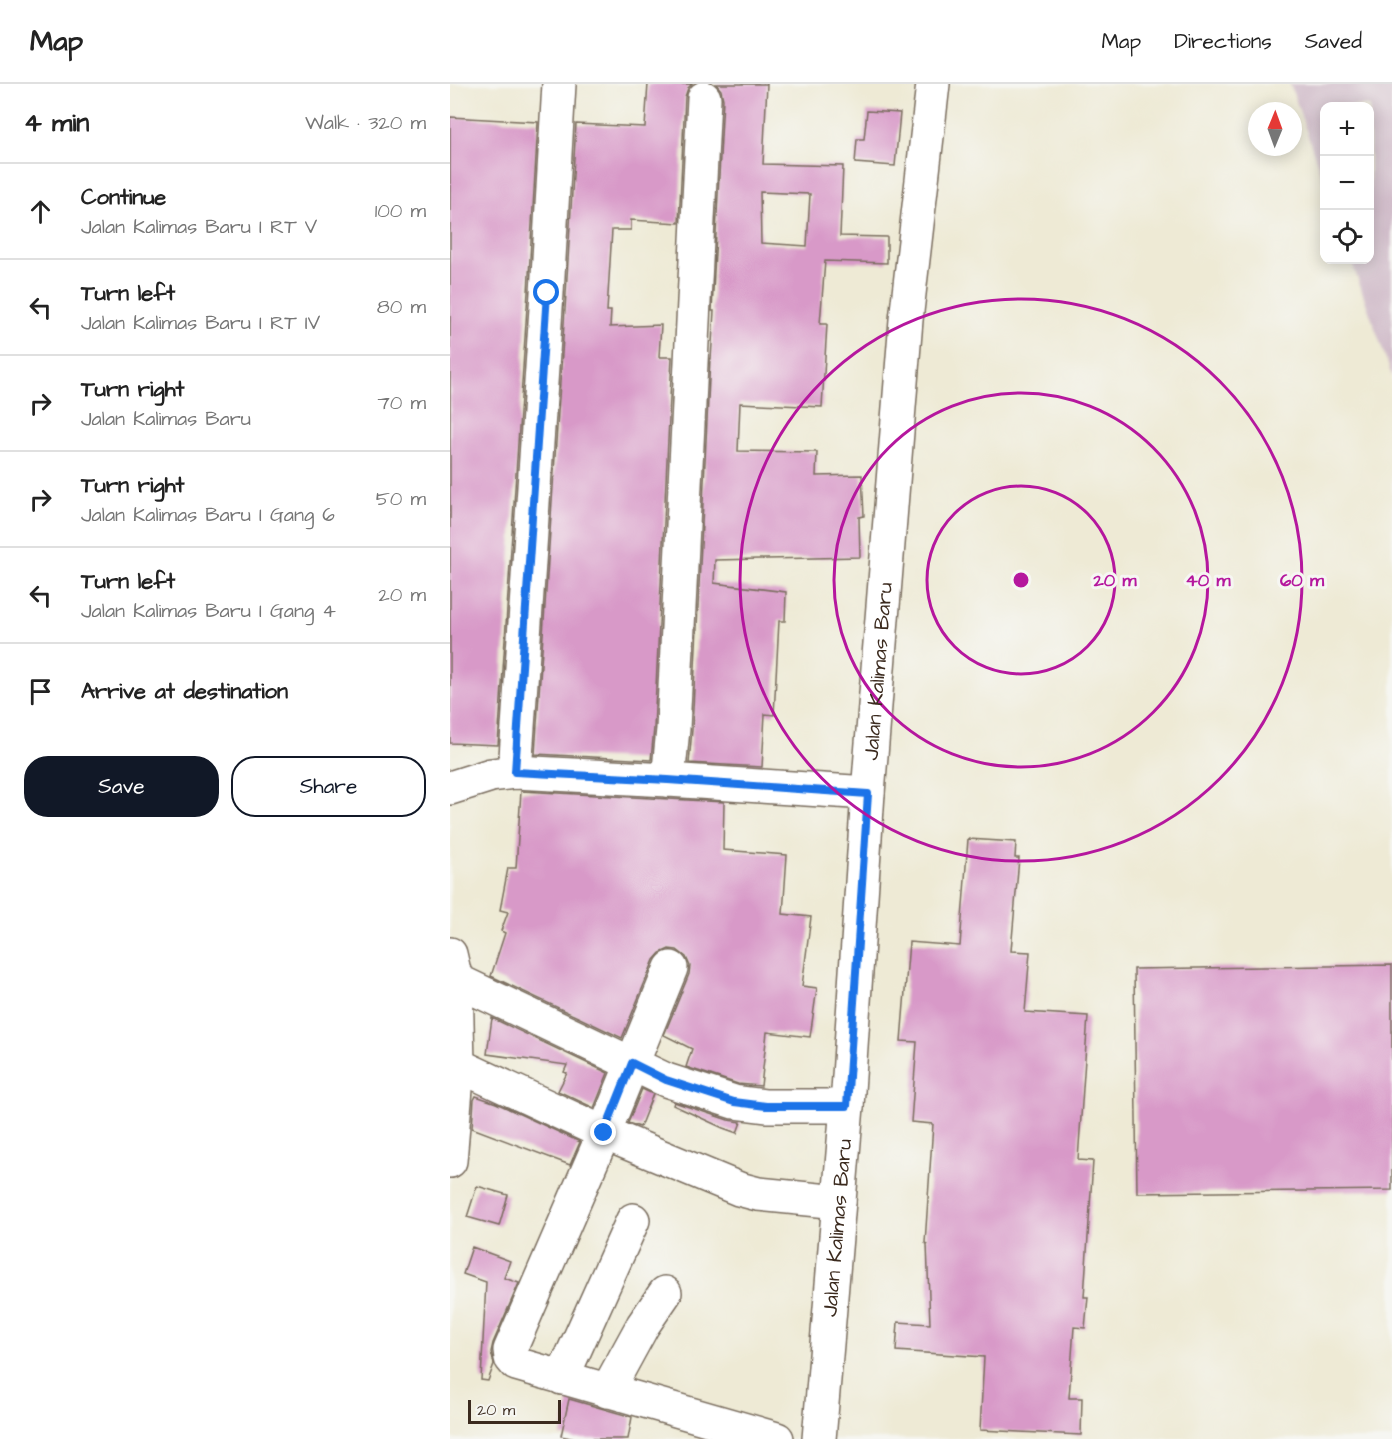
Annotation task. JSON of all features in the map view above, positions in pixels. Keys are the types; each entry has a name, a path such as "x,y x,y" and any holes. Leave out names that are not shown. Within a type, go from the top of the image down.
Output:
{"street":[{"path":"515,772 559,84"},
{"name":"Jalan Kalimas Baru","path":"819,1439 847,1106 868,794 906,320 933,84"},
{"path":"668,780 673,729 704,98"},
{"path":"450,788 490,776 515,772 868,794"},
{"path":"453,967 666,1080 734,1102 766,1106 847,1106"},
{"path":"450,1161 458,1065 453,967"},
{"path":"671,968 604,1133 510,1350 516,1364 777,1439"},
{"path":"458,1065 604,1133 739,1189 758,1194 839,1202"},
{"path":"562,1378 633,1220"},
{"path":"607,1391 643,1325 665,1293"}],"shaded area":[{"path":"1290,84 1392,84 1392,376 1352,264 1374,264 1374,102 1320,102 1320,171 1302,119 1302,102 1296,102"}],"building":[{"path":"648,84 692,84 685,97 679,223 631,220 631,230 612,230 607,311 611,311 610,327 661,325 659,357 672,357 651,760 535,754 576,124 645,127"},
{"path":"716,84 767,84 763,164 843,166 840,236 887,237 887,263 825,261 820,324 827,324 822,407 740,403 738,451 817,452 816,476 862,475 864,516 859,517 860,557 715,560 714,583 786,592 785,621 779,621 774,715 765,714 762,767 689,763 714,311 712,311 723,99 721,90","holes":["760,192 810,194 807,246 761,243"]},
{"path":"867,111 900,113 895,166 855,163 857,139 864,139"},
{"path":"450,117 538,122 498,745 450,743"},
{"path":"521,791 724,802 723,850 787,855 783,914 811,917 802,986 817,988 810,1037 767,1032 761,1086 738,1084 686,1067 692,1049 664,1035 689,974 690,966 686,957 677,950 669,949 660,953 654,960 622,1038 491,976 505,933 501,931 508,912 500,910 508,868 516,868"},
{"path":"968,839 1016,842 1015,858 1019,858 1011,951 1030,952 1025,1012 1088,1016 1078,1160 1093,1161 1084,1297 1088,1297 1085,1328 1074,1327 1069,1398 1082,1398 1081,1435 980,1430 984,1357 896,1351 898,1322 930,1324 927,1244 925,1243 933,1124 911,1122 917,1042 901,1041 909,942 960,946"},
{"path":"1392,965 1392,1190 1137,1193 1134,969"},
{"path":"492,1018 608,1073 594,1108 558,1091 567,1073 564,1072 567,1065 487,1054"},
{"path":"642,1089 653,1094 640,1127 628,1123"},
{"path":"476,1096 580,1142 570,1165 472,1128"},
{"path":"674,1102 728,1120 741,1122 737,1133 673,1105"},
{"path":"477,1186 508,1195 499,1226 467,1217"},
{"path":"472,1247 510,1261 504,1278 519,1283 493,1343 491,1352 494,1364 488,1381 481,1380 486,1282 463,1274"},
{"path":"569,1399 632,1417 628,1439 575,1439 561,1436"}],"route":[{"path":"547,293 515,772 868,794 847,1106 755,1106 734,1102 666,1080 632,1063 604,1133"}]}
